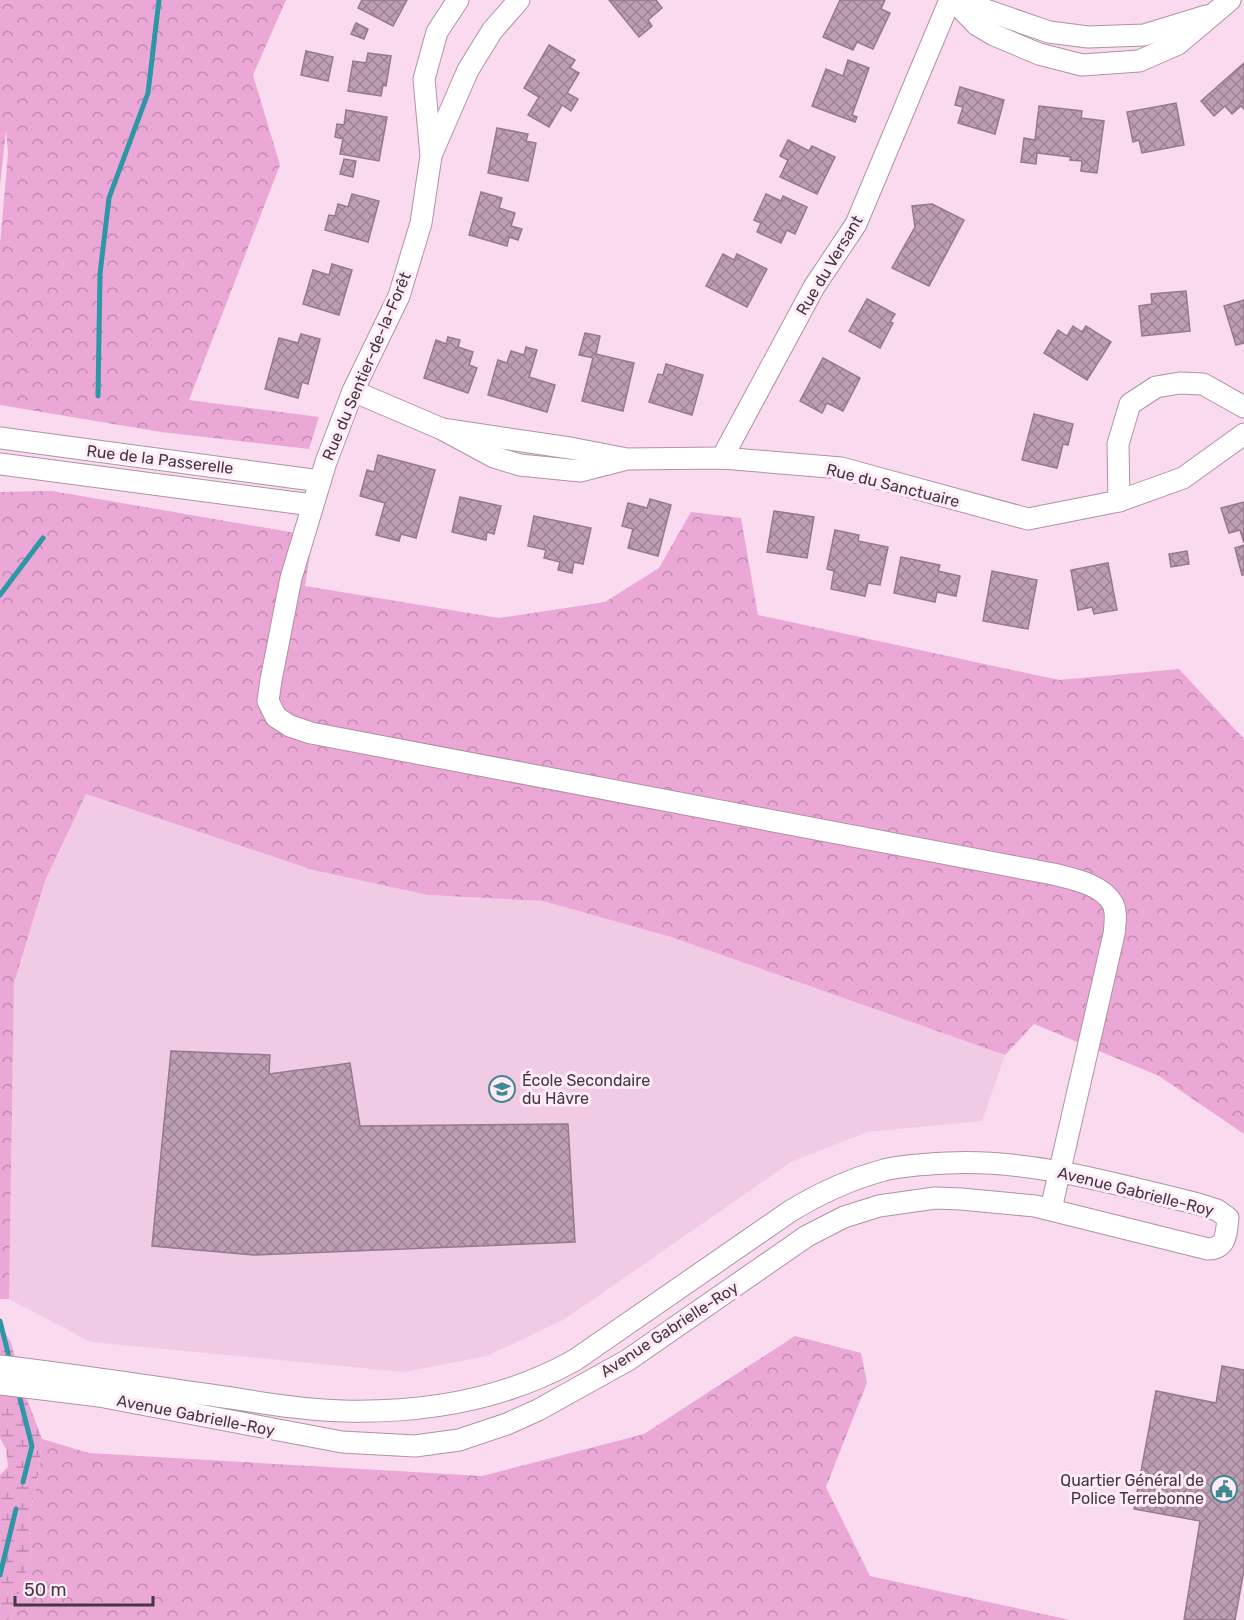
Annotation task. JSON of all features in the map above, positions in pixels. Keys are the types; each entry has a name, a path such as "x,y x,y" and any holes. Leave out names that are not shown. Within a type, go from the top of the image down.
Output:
{"street":[{"name":"Rue du Sentier-de-la-Forêt","path":"459,0 437,32 424,79 431,156 421,223 399,296 353,391 320,481 291,578 268,701 276,717 290,726 346,741 1053,874 1094,887 1113,905 1114,934 1051,1209"},
{"name":"Rue du Sentier-de-la-Forêt","path":"431,156 468,70 492,31 519,0"},
{"path":"953,0 1049,32 1088,37 1144,35 1222,7"},
{"name":"Rue du Versant","path":"722,458 814,287 856,224 953,0"},
{"path":"1119,501 1118,444 1131,404 1156,387 1180,383 1203,384 1244,407"},
{"name":"Rue du Sanctuaire","path":"353,391 442,429 627,459 722,458 841,468 1028,519 1119,501 1183,478 1244,434"},
{"name":"Rue de la Passerelle","path":"0,438 320,481"},
{"name":"Rue de la Passerelle","path":"0,464 312,506"},
{"name":"Avenue Gabrielle-Roy","path":"0,1366 48,1381 99,1396 342,1442 415,1446 459,1440 507,1424 628,1360 807,1236 852,1214 879,1206 935,1198 984,1200 1051,1209 1200,1248 1215,1249 1225,1239 1228,1218 1217,1210 1059,1170 968,1162 926,1164 885,1170 810,1200 789,1212 575,1360 547,1376 498,1393 447,1405 401,1410 341,1411 48,1381 0,1383"}],"shaded area":[{"name":"École Secondaire du Hâvre","path":"85,794 313,870 428,895 543,901 671,937 1005,1055 982,1121 867,1132 791,1162 565,1319 487,1356 404,1372 91,1342 9,1299 14,983 45,881"}],"green space":[{"path":"0,0 286,0 253,75 280,165 189,400 319,417 309,449 161,432 0,405 0,244 8,154 6,130 0,186"},
{"path":"52,491 313,536 305,586 499,618 605,602 659,568 691,512 741,518 758,615 1059,680 1179,669 1244,739 1244,1134 1159,1076 1034,1024 1005,1055 671,937 543,901 428,895 313,870 86,794 45,881 14,983 9,1299 0,1299 0,492"},
{"path":"0,1324 11,1343 27,1399 42,1439 37,1483 28,1519 32,1553 11,1620 0,1620 0,1475 8,1467 6,1449 0,1438"},
{"path":"795,1336 861,1353 867,1383 826,1487 870,1576 1070,1620 11,1620 32,1553 28,1519 37,1483 42,1439 89,1453 482,1476 644,1434"}],"building":[{"path":"362,0 407,0 393,26 358,8"},
{"path":"609,0 656,0 662,8 648,20 652,26 639,37"},
{"path":"840,0 885,0 881,9 890,13 873,49 857,42 853,50 823,37"},
{"path":"356,23 368,29 364,39 351,34"},
{"path":"549,45 575,60 570,68 579,73 567,93 578,99 571,111 562,105 549,127 528,115 539,97 524,88"},
{"path":"306,51 333,57 328,81 301,75"},
{"path":"368,53 391,56 386,86 383,85 381,96 348,91 353,61 366,63"},
{"path":"848,60 869,68 852,115 857,117 855,122 812,106 826,69 843,76"},
{"path":"1244,63 1244,109 1241,106 1232,114 1225,106 1214,116 1201,101"},
{"path":"960,87 1004,100 995,134 958,123 963,107 955,105"},
{"path":"1176,103 1184,145 1142,153 1139,140 1133,142 1127,112"},
{"path":"1039,106 1082,111 1081,118 1104,121 1097,173 1081,171 1082,161 1070,160 1071,157 1037,153 1036,164 1021,162 1024,138 1035,140"},
{"path":"346,110 387,117 379,161 340,154 343,139 335,137 337,124 344,125"},
{"path":"497,128 528,134 526,141 536,143 528,181 488,173"},
{"path":"788,140 809,151 812,146 835,157 817,194 780,177 788,160 780,156"},
{"path":"344,159 356,161 353,177 340,174"},
{"path":"481,192 502,198 499,208 515,213 511,226 522,229 518,240 509,237 507,246 469,235"},
{"path":"352,194 379,201 368,242 325,230 329,215 335,216 338,204 348,207"},
{"path":"766,194 781,201 783,196 807,207 795,234 787,230 781,243 757,232 761,223 754,220"},
{"path":"932,204 964,220 929,286 892,268 915,227 912,206"},
{"path":"723,254 734,260 737,254 767,269 747,307 706,286"},
{"path":"332,264 352,270 339,315 303,304 313,270 329,275"},
{"path":"1186,291 1190,331 1142,336 1139,306 1152,304 1151,294"},
{"path":"867,299 895,314 890,322 893,323 880,348 849,331"},
{"path":"1244,300 1244,343 1236,345 1224,306"},
{"path":"1073,326 1082,332 1086,326 1111,342 1087,380 1044,353 1058,330 1067,336"},
{"path":"585,333 600,336 596,354 634,363 623,411 582,401 593,358 579,355"},
{"path":"301,334 320,339 308,384 302,382 298,398 265,389 279,338 298,343"},
{"path":"448,337 460,340 458,347 473,352 469,365 477,368 468,393 424,378 436,340 446,344"},
{"path":"526,347 537,350 529,377 555,385 547,412 488,395 498,360 507,363 511,351 524,355"},
{"path":"823,358 860,378 843,411 827,403 822,413 800,401"},
{"path":"666,364 703,375 692,415 649,402 658,374 663,375"},
{"path":"1034,414 1073,424 1068,445 1063,444 1057,468 1022,460"},
{"path":"378,455 435,470 416,538 401,534 399,541 376,535 385,503 360,496 367,470 374,472"},
{"path":"460,497 501,506 494,534 487,532 486,540 452,532"},
{"path":"650,499 671,505 658,556 628,548 633,529 622,526 628,503 647,508"},
{"path":"1244,502 1244,543 1240,530 1229,533 1221,508"},
{"path":"774,511 814,517 807,558 767,552"},
{"path":"534,516 591,528 583,564 574,562 572,573 558,570 560,562 544,558 546,550 528,546"},
{"path":"835,530 859,535 858,541 888,547 880,585 868,583 865,596 831,589 834,571 827,569"},
{"path":"1244,545 1244,575 1242,575 1235,548"},
{"path":"1187,551 1189,564 1171,567 1169,554"},
{"path":"901,557 940,565 938,571 960,576 956,596 937,592 935,602 894,593"},
{"path":"1108,563 1117,610 1094,614 1092,607 1078,610 1071,570"},
{"path":"992,571 1037,580 1028,629 983,621"},
{"path":"171,1051 270,1055 269,1074 350,1063 360,1126 568,1124 575,1242 254,1255 152,1246"},
{"path":"1222,1366 1244,1370 1244,1570 1235,1620 1184,1620 1200,1521 1134,1509 1156,1391 1216,1403"}],"waterway":[{"path":"98,396 100,274 109,198 148,93 159,0"},
{"path":"0,595 43,538"},
{"path":"0,1321 10,1361"},
{"path":"18,1391 32,1446 23,1482"},
{"path":"0,1575 16,1509"}],"place":[{"name":"École Secondaire du Hâvre","path":"502,1089"},
{"name":"Quartier Général de Police Terrebonne","path":"1224,1489"}]}
